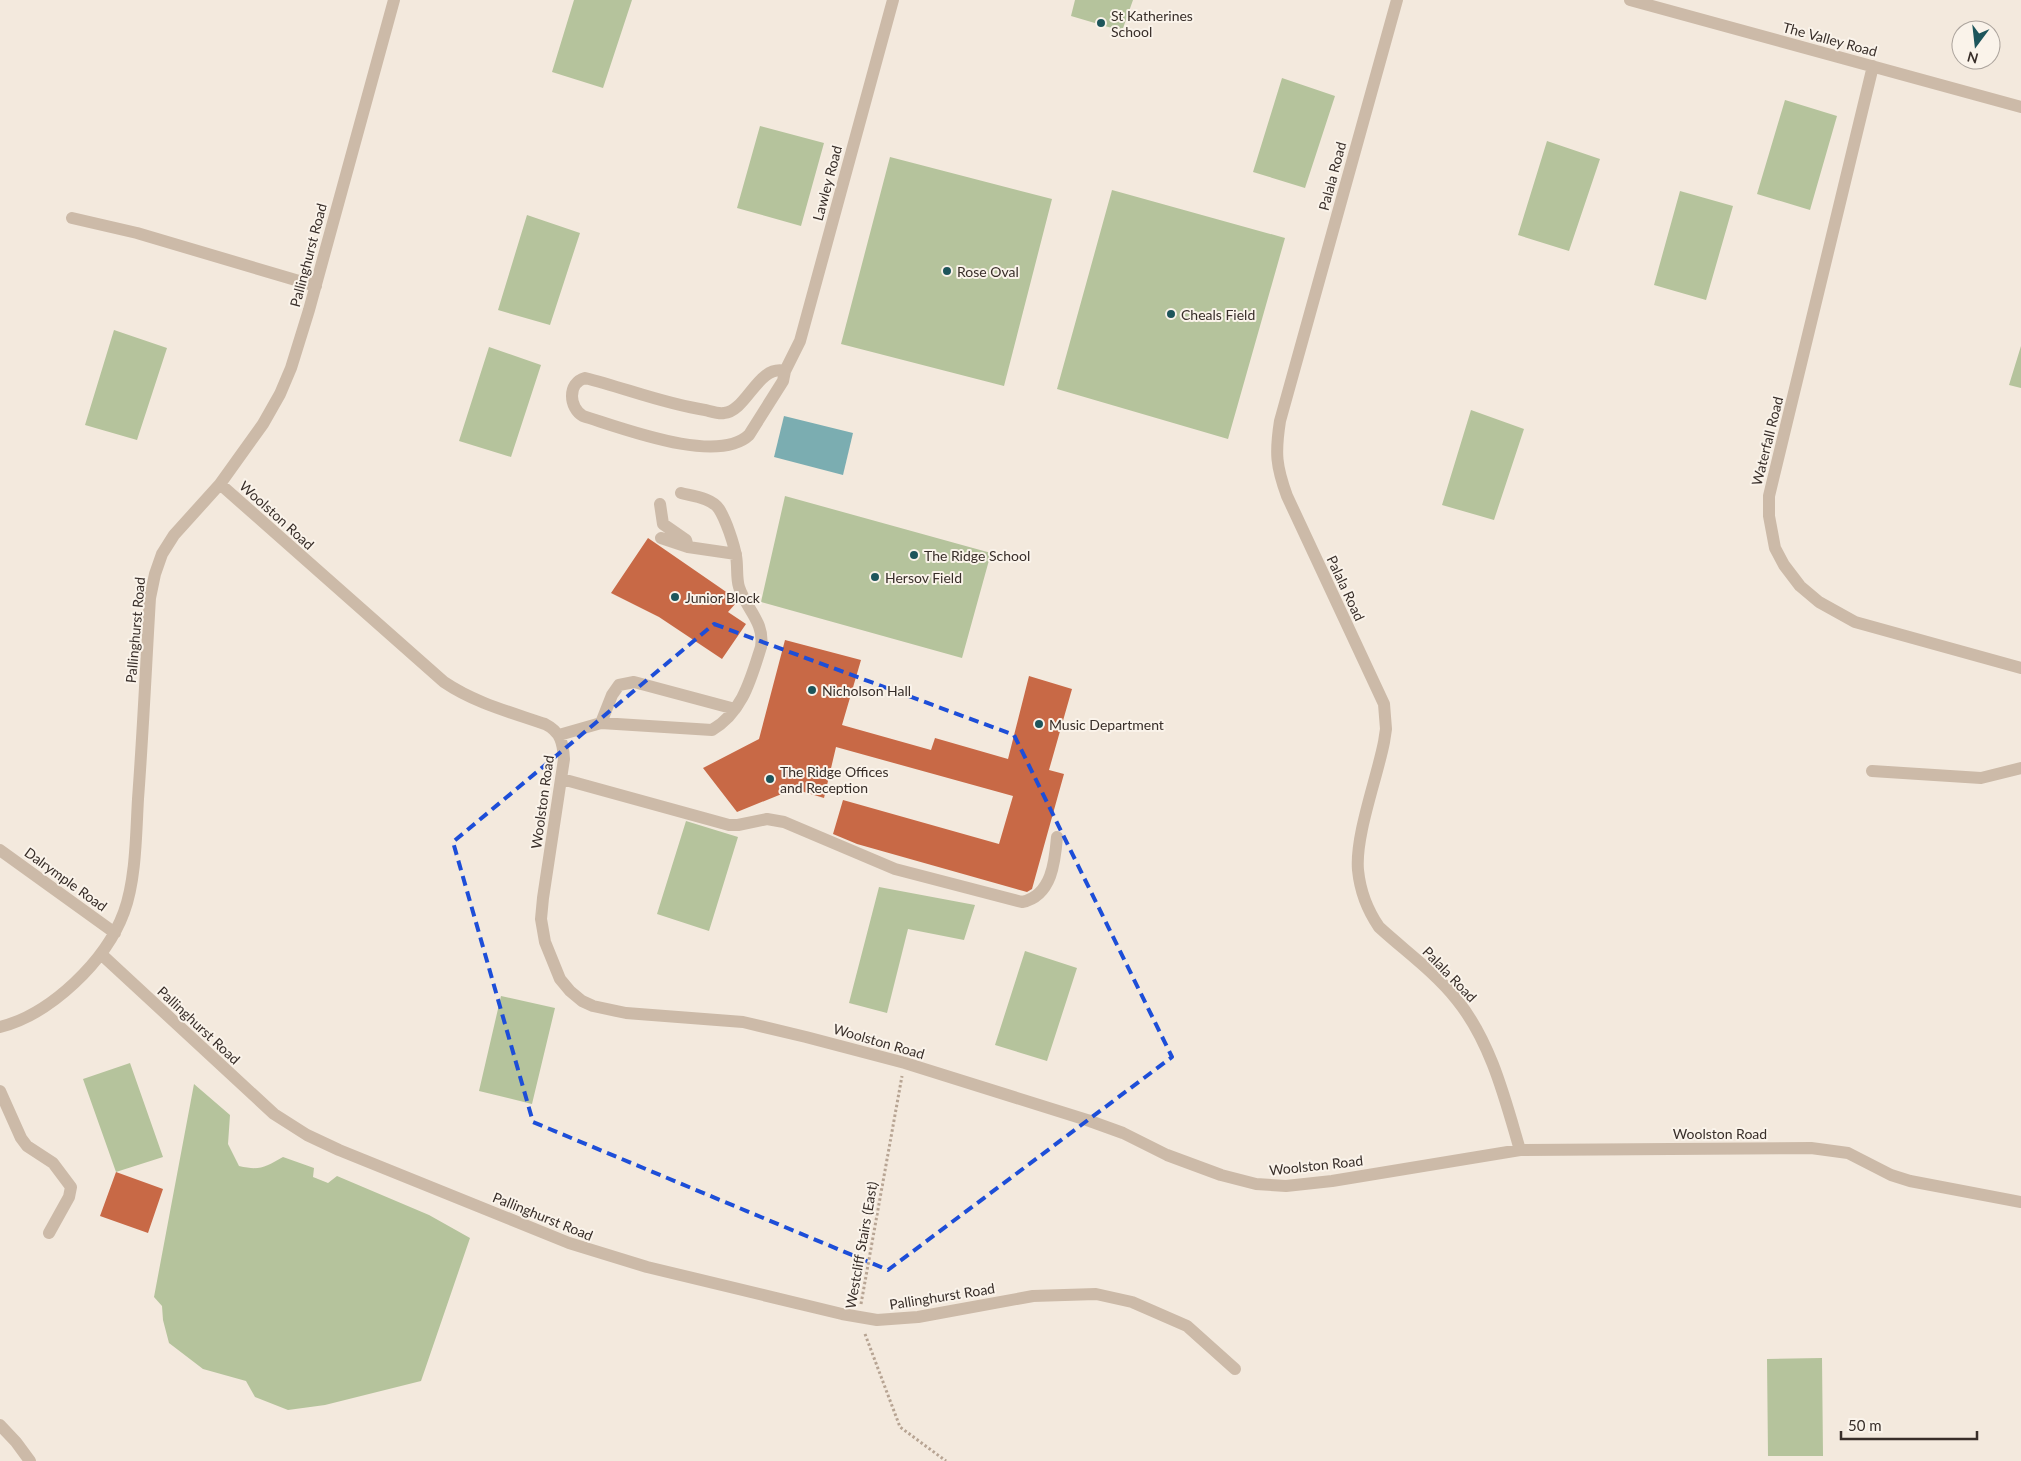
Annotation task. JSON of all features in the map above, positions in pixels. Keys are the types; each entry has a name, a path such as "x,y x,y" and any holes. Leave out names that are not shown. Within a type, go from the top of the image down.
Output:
{"street":[{"name":"Pallinghurst Road","path":"394,0 316,286 291,368 280,394 262,424 220,484 174,535 162,554 154,574 150,598 137,813 129,897 115,933 101,954 274,1114 307,1136 591,1251 647,1267 877,1320 904,1319 1033,1296 1096,1294 1132,1302 1187,1326 1234,1369"},
{"name":"Lawley Road","path":"785,372 775,371 766,376 752,388 734,409 724,413 691,408 585,378 578,380 574,386 572,402 578,413 588,418 677,443 709,448 725,447 743,441 749,435 778,388 800,341 893,0"},
{"name":"Palala Road","path":"1396,0 1280,421 1276,453 1278,470 1287,496 1384,704 1386,729 1384,742 1360,850 1358,870 1366,900 1373,918 1379,927 1456,998 1474,1023 1492,1064 1520,1150"},
{"name":"The Valley Road","path":"1630,0 2021,107"},
{"name":"Waterfall Road","path":"1873,66 1769,496 1769,516 1775,548 1784,565 1800,586 1819,602 1855,622 2021,668"},
{"path":"72,218 137,233 316,286"},
{"name":"Woolston Road","path":"220,484 444,682 460,693 479,702 545,724 553,728 559,735 563,744 564,759 543,898 542,919 545,942 560,979 582,1001 609,1010 743,1022 904,1063 1088,1120 1124,1133 1167,1155 1221,1175 1256,1184 1286,1186 1332,1181 1520,1150 1811,1148 1834,1150 1858,1157 1901,1178 2021,1202"},
{"path":"559,735 601,723 712,730 724,723 746,694 762,638 761,627 747,605 738,585 736,554 722,516 715,505 704,499 681,493"},
{"path":"660,504 664,524 686,540 688,546"},
{"path":"660,538 688,546 736,554"},
{"path":"601,723 612,695 619,685 634,682 735,709"},
{"path":"1872,771 1981,778 2021,768"},
{"path":"562,780 729,825 767,819 784,822 895,869 1022,902 1036,896 1049,880 1053,869 1057,837"},
{"name":"Dalrymple Road","path":"0,850 115,933"},
{"path":"1,1029 16,1022 61,994 101,954"},
{"path":"0,1092 21,1138 27,1146 53,1164 71,1187 69,1197 49,1233"},
{"path":"0,1425 30,1461"}],"path":[{"name":"Westcliff Stairs (East)","path":"904,1063 859,1317 900,1427 946,1461"}],"highlighted area":[{"path":"714,624 1014,735 1172,1057 888,1270 533,1122 453,842"}],"green space":[{"path":"574,0 632,0 603,88 552,72"},
{"path":"1075,0 1133,0 1122,31 1071,16"},
{"path":"1282,78 1335,96 1305,188 1253,172"},
{"path":"1785,100 1837,116 1810,210 1757,194"},
{"path":"760,126 824,143 801,226 737,208"},
{"path":"1547,141 1600,159 1569,251 1518,235"},
{"name":"Rose Oval","path":"890,157 1052,199 1004,386 841,344"},
{"name":"Cheals Field","path":"1112,190 1285,238 1228,439 1057,389"},
{"path":"1680,191 1733,206 1706,300 1654,285"},
{"path":"527,215 580,233 550,325 498,310"},
{"path":"114,330 167,348 137,440 85,425"},
{"path":"2021,346 2021,388 2009,385"},
{"path":"489,347 541,365 511,457 459,441"},
{"path":"1471,410 1524,429 1494,520 1442,505"},
{"name":"Hersov Field","path":"785,496 991,553 962,658 761,602"},
{"path":"686,821 738,837 709,931 657,914"},
{"path":"879,887 975,905 964,940 908,929 887,1013 849,1003"},
{"path":"1025,951 1077,968 1047,1061 995,1045"},
{"path":"501,996 555,1008 532,1104 479,1091"},
{"path":"130,1063 163,1157 116,1172 83,1079"},
{"path":"194,1084 230,1115 228,1144 239,1166 262,1167 283,1157 314,1168 313,1177 328,1183 337,1176 429,1215 470,1238 421,1381 325,1405 288,1410 255,1397 246,1381 203,1369 169,1343 163,1320 162,1306 154,1297"},
{"path":"1822,1358 1823,1456 1768,1456 1767,1359"}],"water":[{"path":"784,416 853,433 843,475 774,457"}],"building":[{"name":"Junior Block","path":"648,538 735,598 737,602 728,612 746,624 722,659 659,617 611,593"},
{"path":"785,640 861,660 842,725 931,750 935,738 1008,759 1029,676 1072,689 1049,770 1064,774 1032,889 1027,892 857,844 833,834 843,800 999,844 1013,796 836,747 824,798 794,789 737,812 703,768 759,739"},
{"path":"116,1172 163,1189 148,1233 100,1216"}],"place":[{"name":"St Katherines School","path":"1101,23"},
{"name":"Rose Oval","path":"947,271"},
{"name":"Cheals Field","path":"1171,314"},
{"name":"The Ridge School","path":"914,555"},
{"name":"Hersov Field","path":"875,577"},
{"name":"Junior Block","path":"675,597"},
{"name":"Nicholson Hall","path":"812,690"},
{"name":"Music Department","path":"1039,724"},
{"name":"The Ridge Offices and Reception","path":"770,779"}]}
